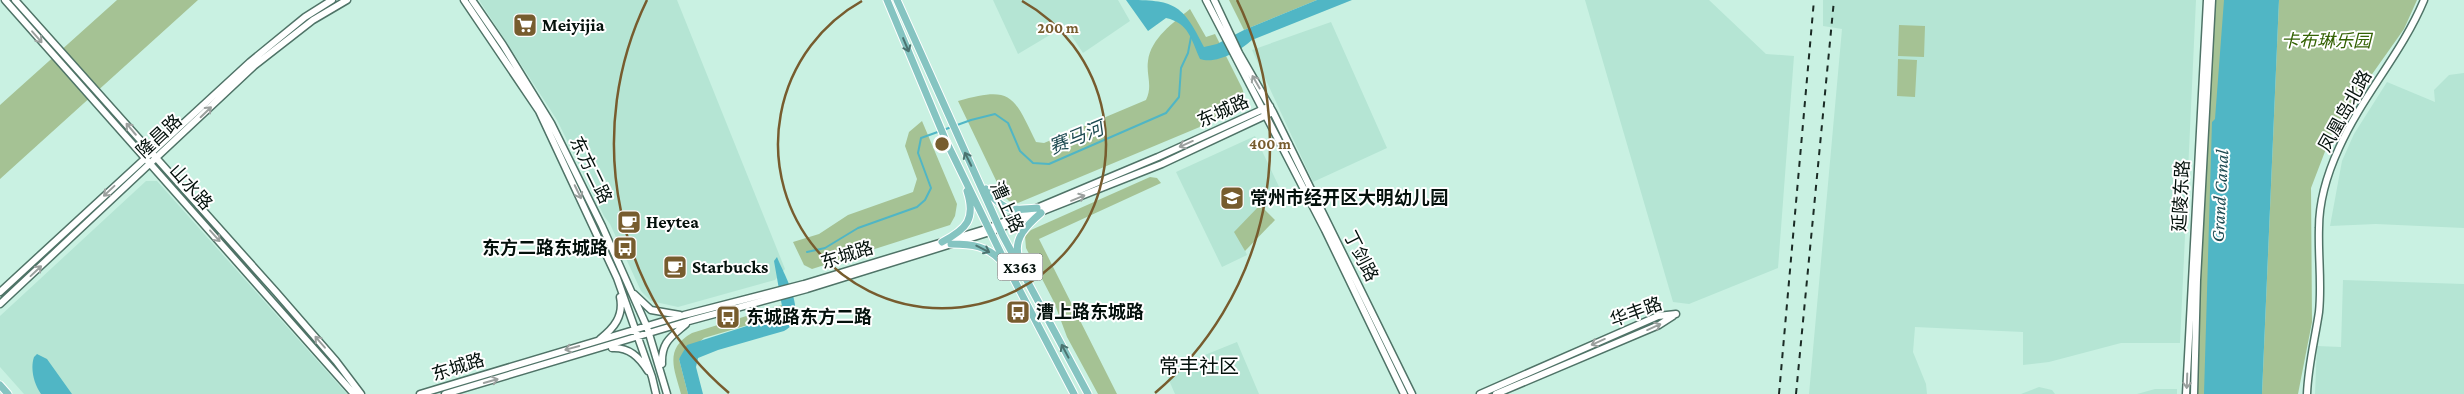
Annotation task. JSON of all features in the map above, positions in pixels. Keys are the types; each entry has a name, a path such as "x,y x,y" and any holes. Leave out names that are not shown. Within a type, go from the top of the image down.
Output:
{"main road":[{"name":"山水路","path":"5,0 330,354 361,394"},
{"name":"山水路","path":"15,0 148,156"},
{"name":"隆昌路","path":"0,292 279,38 332,0"},
{"name":"隆昌路","path":"0,304 268,55 312,20 347,0"},
{"name":"东方二路","path":"464,0 539,111 617,278 652,376 656,394"},
{"name":"东方二路","path":"472,0 552,123 602,226 647,327 667,394"},
{"name":"漕上路","path":"888,0 946,141 1009,270 1074,394"},
{"name":"漕上路","path":"897,0 947,115 999,226 1088,394"},
{"name":"丁剑路","path":"1206,0 1228,37"},
{"name":"丁剑路","path":"1214,0 1228,37 1262,109 1270,111"},
{"name":"延陵东路","path":"2186,394 2207,0"},
{"name":"延陵东路","path":"2194,394 2197,280 2212,0"},
{"name":"凤凰岛北路","path":"2307,394 2312,340 2319,312 2321,272 2319,227 2326,182 2340,146 2357,113 2401,45 2424,0"},
{"name":"丁剑路","path":"1236,54 1270,111 1412,394"},
{"name":"东城路","path":"1039,211 1262,109"},
{"name":"丁剑路","path":"1270,111 1404,394"},
{"name":"东城路","path":"420,394 684,315 794,289 951,244 1162,164 1270,111"},
{"name":"山水路","path":"154,162 354,394"},
{"path":"942,242 966,226 970,216 971,204 959,167"},
{"path":"979,181 1002,207 1012,211 1039,211"},
{"path":"1028,281 1016,251 1020,236 1039,211"},
{"name":"东城路","path":"794,289 942,242 989,230"},
{"path":"951,244 979,245 996,256 1009,270"},
{"path":"596,342 614,328 620,315 622,303 617,278"},
{"path":"628,286 640,301 651,310 684,315"},
{"name":"东城路","path":"444,394 650,335 775,294"},
{"name":"华丰路","path":"1480,394 1658,316 1676,314 1659,325 1496,394"},
{"path":"662,373 661,351 666,341 689,322"},
{"path":"601,349 619,348 630,352 640,359 652,376"},
{"path":"0,385 8,394"}],"shaded area":[{"path":"479,0 677,0 785,269 775,280 678,307 651,301 641,291 610,224 604,216 557,120"},
{"path":"993,0 1118,0 1130,21 1083,53 1065,26 1018,54"},
{"path":"1585,0 1709,0 1766,54 1794,56 1778,268 1689,304 1673,302"},
{"path":"1823,0 2196,0 2180,343 2121,343 2049,362 2023,365 2023,332 1915,327 1913,352 1926,384 1927,394 1809,394 1842,29 1823,26"},
{"path":"1331,22 1387,148 1313,182 1252,50"},
{"path":"2464,73 2464,228 2376,224 2330,226 2342,161 2354,134 2387,82 2435,102 2434,90 2449,75"},
{"name":"常州市经开区大明幼儿园","path":"1255,136 1281,191 1264,209 1260,205 1241,242 1247,255 1222,267 1176,172"},
{"path":"146,181 157,181 347,394 24,394 0,367 0,316"},
{"path":"2343,280 2464,284 2464,394 2315,394 2317,346 2341,347"},
{"path":"1237,342 1259,394 1175,394 1165,371"},
{"path":"2039,387 2052,390 2055,394 2021,394"},
{"path":"2155,389 2177,389 2177,394 2137,394"}],"green space":[{"path":"117,0 198,0 0,179 0,105"},
{"path":"1229,0 1317,0 1244,30"},
{"path":"2215,0 2225,0 2207,394 2197,394 2200,282"},
{"name":"卡布琳乐园","path":"2279,0 2417,0 2404,29 2334,128 2311,188 2312,322 2298,394 2262,394"},
{"path":"1190,9 1206,37 1215,34 1242,88 1245,97 1238,111 1018,203 1009,201 1003,195 958,101 990,94 1009,98 1022,114 1036,142 1044,143 1146,100 1149,90 1148,61 1153,45 1164,32"},
{"path":"1899,25 1925,26 1924,57 1898,56"},
{"path":"1898,59 1917,60 1915,97 1897,96"},
{"path":"922,121 957,204 955,216 950,225 812,269 804,265 793,242 819,234 848,215 913,192 917,179 905,146 909,132"},
{"path":"1150,177 1157,178 1161,183 1039,239 1117,394 1098,394 1067,337 1054,302 1026,248 1025,236 1031,230"},
{"path":"1260,205 1275,220 1245,251 1234,232"},
{"path":"782,305 783,312 778,316 704,338 679,359 688,394 681,394 673,360 674,352 683,339 692,333"}],"water":[{"path":"1126,0 1155,1 1175,7 1189,21 1204,47 1217,44 1244,30 1317,0 1352,0 1252,40 1228,56 1206,60 1200,59 1188,33 1180,24 1166,18 1148,31"},
{"name":"Grand Canal","path":"2224,0 2279,0 2262,394 2204,394 2212,122 2215,119"},
{"path":"777,257 793,296 795,316 791,325 784,331 718,350 698,358 696,367 703,394 688,394 679,359 687,345 778,316 783,312 774,261"},
{"path":"37,354 47,359 72,394 41,394 36,386 33,371 34,357"}],"waterway":[{"name":"赛马河","path":"807,252 825,248 858,228 917,207 925,200 931,188 918,153 921,138 971,120 995,114 1008,123 1020,151 1033,163 1049,164 1166,113 1179,97 1181,68 1188,53 1191,37"}],"railway":[{"path":"1779,394 1814,0"},
{"path":"1796,394 1834,0"}],"place":[{"name":"Meiyijia","path":"525,25"},
{"name":"常州市经开区大明幼儿园","path":"1232,198"},
{"name":"Heytea","path":"629,222"},
{"name":"东方二路东城路","path":"625,248"},
{"name":"Starbucks","path":"675,267"},
{"name":"漕上路东城路","path":"1018,312"},
{"name":"东城路东方二路","path":"728,317"}],"district":[{"name":"常丰社区","path":"1199,366"}]}
